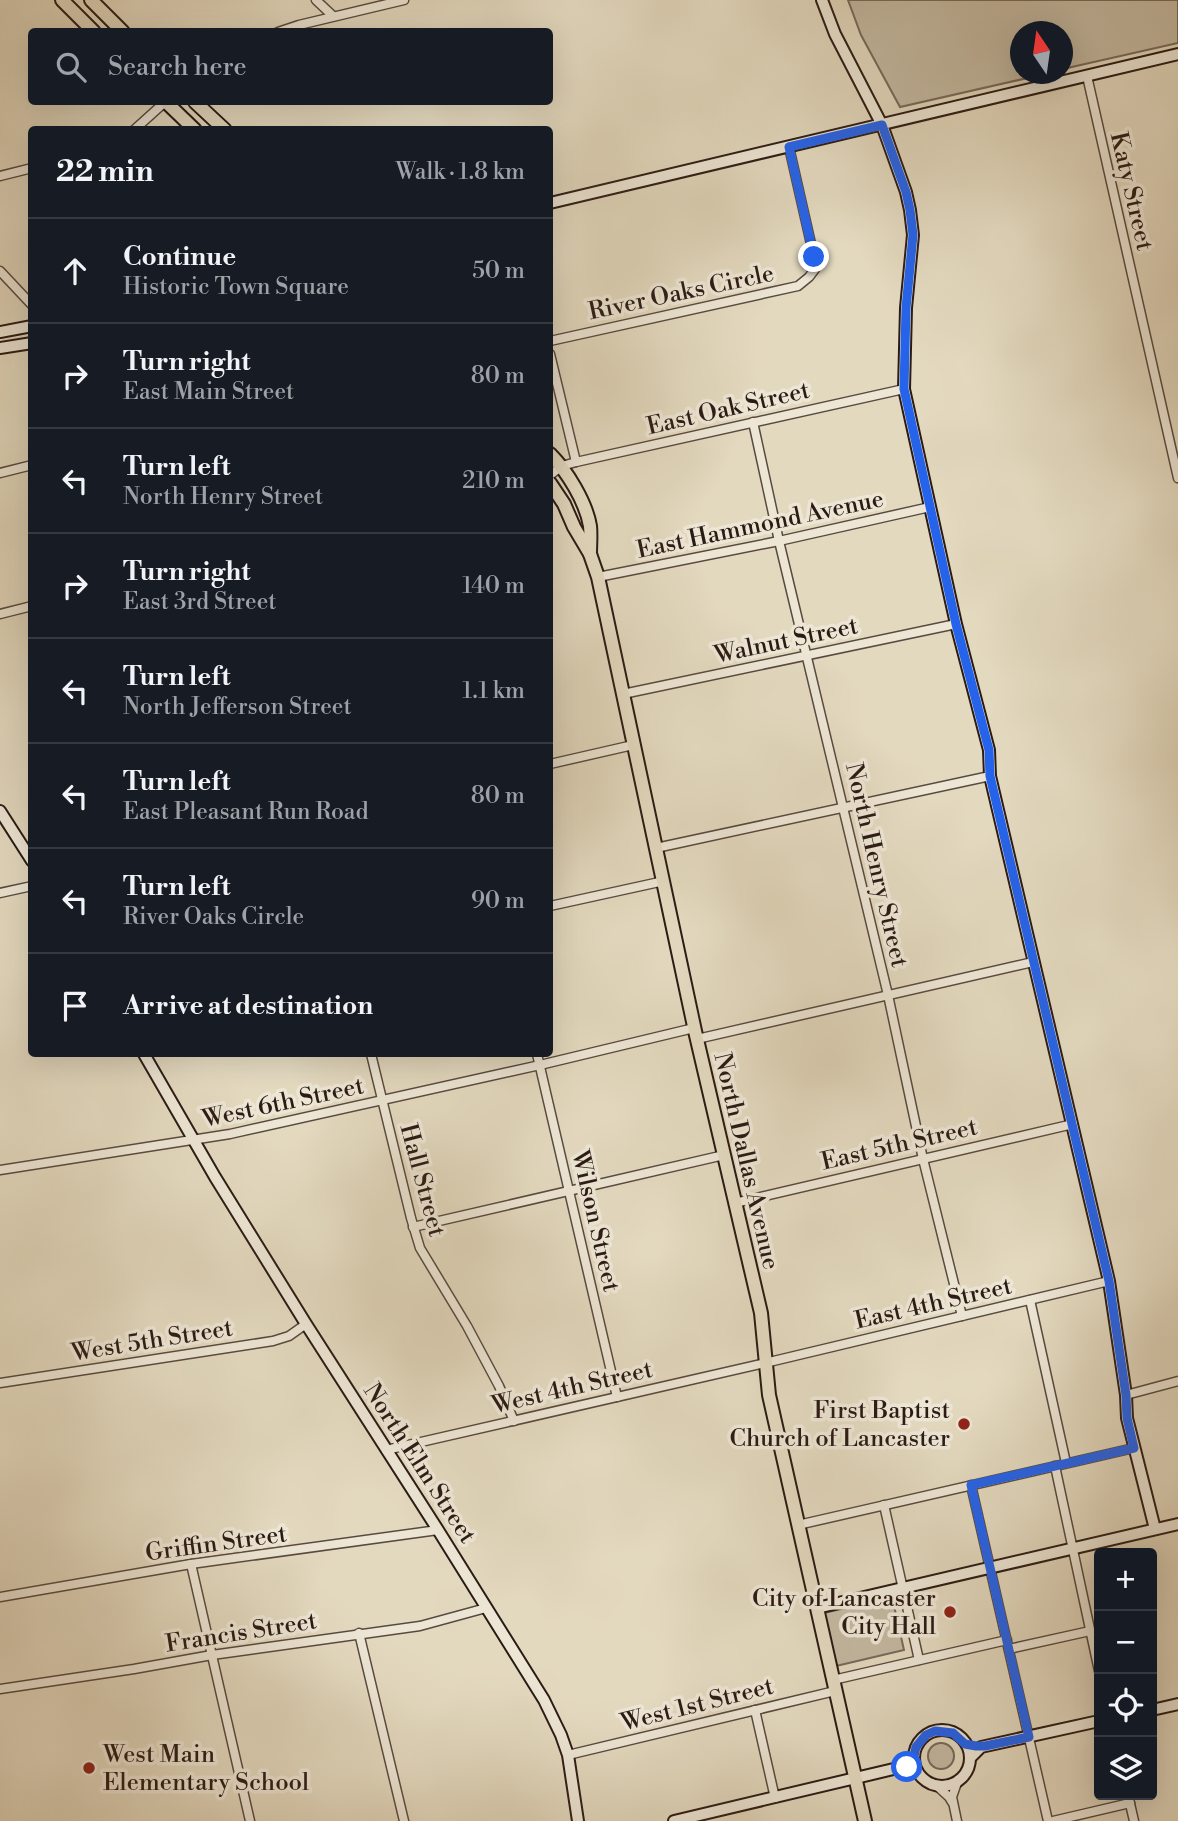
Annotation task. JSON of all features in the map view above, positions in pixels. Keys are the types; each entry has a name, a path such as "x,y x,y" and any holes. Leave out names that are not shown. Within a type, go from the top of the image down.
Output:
{"main road":[{"path":"62,0 90,28"},
{"path":"90,0 118,28"},
{"path":"95,28 106,15"},
{"path":"168,105 191,126"},
{"path":"198,105 221,126"},
{"name":"North Dallas Avenue","path":"553,457 578,492 590,526 590,554"},
{"name":"North Dallas Avenue","path":"553,488 590,554 598,577 695,1034 761,1313 769,1395 865,1821"}],"street":[{"path":"316,0 333,16"},
{"path":"292,28 404,0"},
{"path":"822,0 835,34 882,125 910,210 913,235 906,308 904,389 956,624 989,750 990,776 1109,1281 1127,1418 1155,1529"},
{"path":"553,202 1178,54"},
{"name":"Katy Street","path":"1087,76 1178,478"},
{"path":"138,126 162,105"},
{"name":"River Oaks Circle","path":"553,340 798,286 809,277 815,269 814,257 789,147"},
{"path":"0,176 28,169"},
{"path":"0,271 28,301"},
{"path":"0,332 28,327"},
{"path":"0,348 28,344"},
{"path":"553,366 576,462"},
{"name":"East Oak Street","path":"562,466 904,389"},
{"name":"North Henry Street","path":"753,422 962,1316"},
{"path":"0,473 28,466"},
{"path":"553,473 562,466"},
{"name":"East Hammond Avenue","path":"598,577 779,541 930,507"},
{"path":"0,614 28,607"},
{"name":"Walnut Street","path":"623,694 956,624"},
{"path":"553,763 633,745"},
{"path":"656,848 990,776"},
{"path":"0,811 28,855"},
{"path":"553,905 664,881"},
{"path":"0,893 28,887"},
{"name":"West 6th Street","path":"0,1170 230,1134 540,1065 888,995 1033,962"},
{"name":"North Elm Street","path":"146,1057 306,1324 544,1700 568,1755 578,1821"},
{"name":"Hall Street","path":"372,1057 420,1248 467,1326 514,1420"},
{"name":"Wilson Street","path":"538,1057 617,1397"},
{"name":"East 5th Street","path":"734,1203 1073,1124"},
{"path":"413,1227 724,1155"},
{"name":"East 4th Street","path":"765,1363 1109,1281"},
{"path":"1030,1300 1066,1463"},
{"name":"West 5th Street","path":"0,1383 273,1341 289,1336 306,1324"},
{"name":"West 4th Street","path":"386,1450 765,1363"},
{"path":"1126,1395 1178,1381"},
{"path":"798,1525 1134,1448"},
{"path":"1055,1466 1094,1648"},
{"path":"971,1485 1051,1821 1125,1800"},
{"path":"884,1505 919,1660"},
{"path":"817,1608 1178,1524"},
{"name":"Griffin Street","path":"0,1597 191,1564 438,1530"},
{"path":"191,1564 250,1821"},
{"name":"Francis Street","path":"0,1689 212,1655 419,1626 486,1608"},
{"name":"West 1st Street","path":"568,1755 755,1710 919,1660 1090,1630"},
{"path":"359,1633 404,1821"},
{"path":"1157,1709 1178,1704"},
{"path":"755,1710 775,1798"},
{"path":"936,1785 948,1785 958,1780 965,1773 976,1750 985,1746 1094,1722"},
{"path":"953,1805 949,1797 936,1785 923,1779 917,1771 914,1756 919,1742 935,1731 953,1733 965,1744 970,1758"},
{"path":"965,1744 985,1746"},
{"path":"898,1768 914,1756"},
{"path":"674,1821 898,1768 907,1767 917,1771"},
{"path":"957,1821 952,1797 958,1780"},
{"path":"1129,1800 1134,1821"}],"shaded area":[{"path":"848,0 1178,0 1178,43 1073,67 1073,21 1010,21 1010,82 900,107 861,35"},
{"path":"892,1597 904,1650 836,1666 824,1613"},
{"path":"941,1743 950,1747 954,1756 950,1765 941,1769 932,1765 928,1756 932,1747"}],"place":[{"name":"First Baptist Church of Lancaster","path":"964,1424"},
{"name":"City of Lancaster City Hall","path":"950,1612"},
{"name":"West Main Elementary School","path":"89,1768"}],"route":[{"path":"814,257 789,147 882,125 906,192 913,235 906,308 904,389 956,624 989,750 990,776 1109,1281 1127,1418 1134,1448 971,1485 1029,1737 976,1746 965,1744 953,1733 935,1731 926,1735 916,1747 914,1756 917,1771 907,1767"}]}
